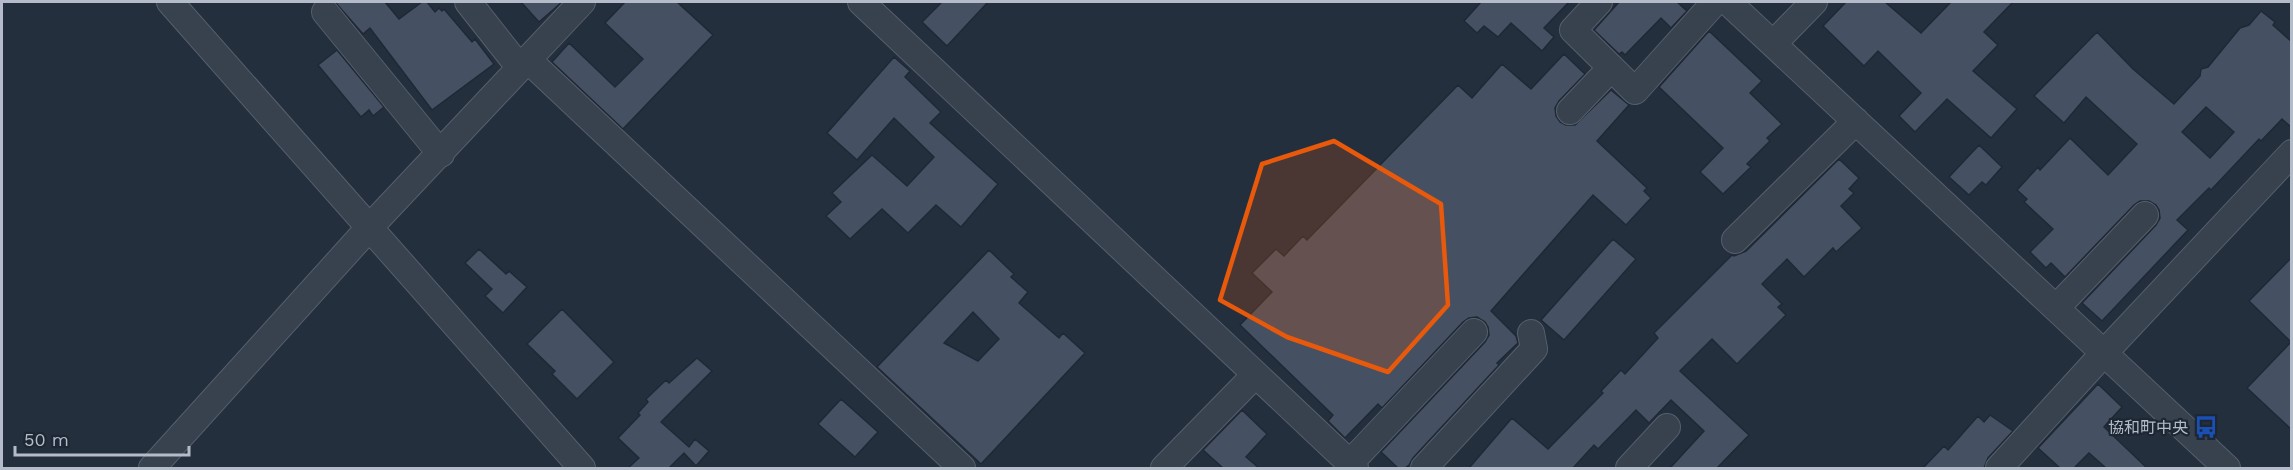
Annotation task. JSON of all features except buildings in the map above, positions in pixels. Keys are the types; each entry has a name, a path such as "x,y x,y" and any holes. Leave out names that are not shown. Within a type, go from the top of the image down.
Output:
{"street":[{"path":"170,2 368,229 582,468"},
{"path":"468,2 524,63 962,468"},
{"path":"152,468 368,229 582,2"},
{"path":"861,2 1352,466 1474,332"},
{"path":"1599,2 1574,30 1635,91 1715,2"},
{"path":"1728,2 2227,468"},
{"path":"1773,44 1814,2"},
{"path":"325,12 441,154"},
{"path":"1570,111 1611,68"},
{"path":"1735,240 1856,121"},
{"path":"1999,468 2104,352 2292,153"},
{"path":"2056,308 2145,215"},
{"path":"1424,468 1534,349 1531,333"},
{"path":"1164,468 1255,375"},
{"path":"1629,468 1667,426"}],"highlighted area":[{"path":"1334,141 1441,204 1448,305 1388,372 1287,337 1220,300 1262,164"}],"place":[{"name":"協和町中央","path":"2206,427"}]}
